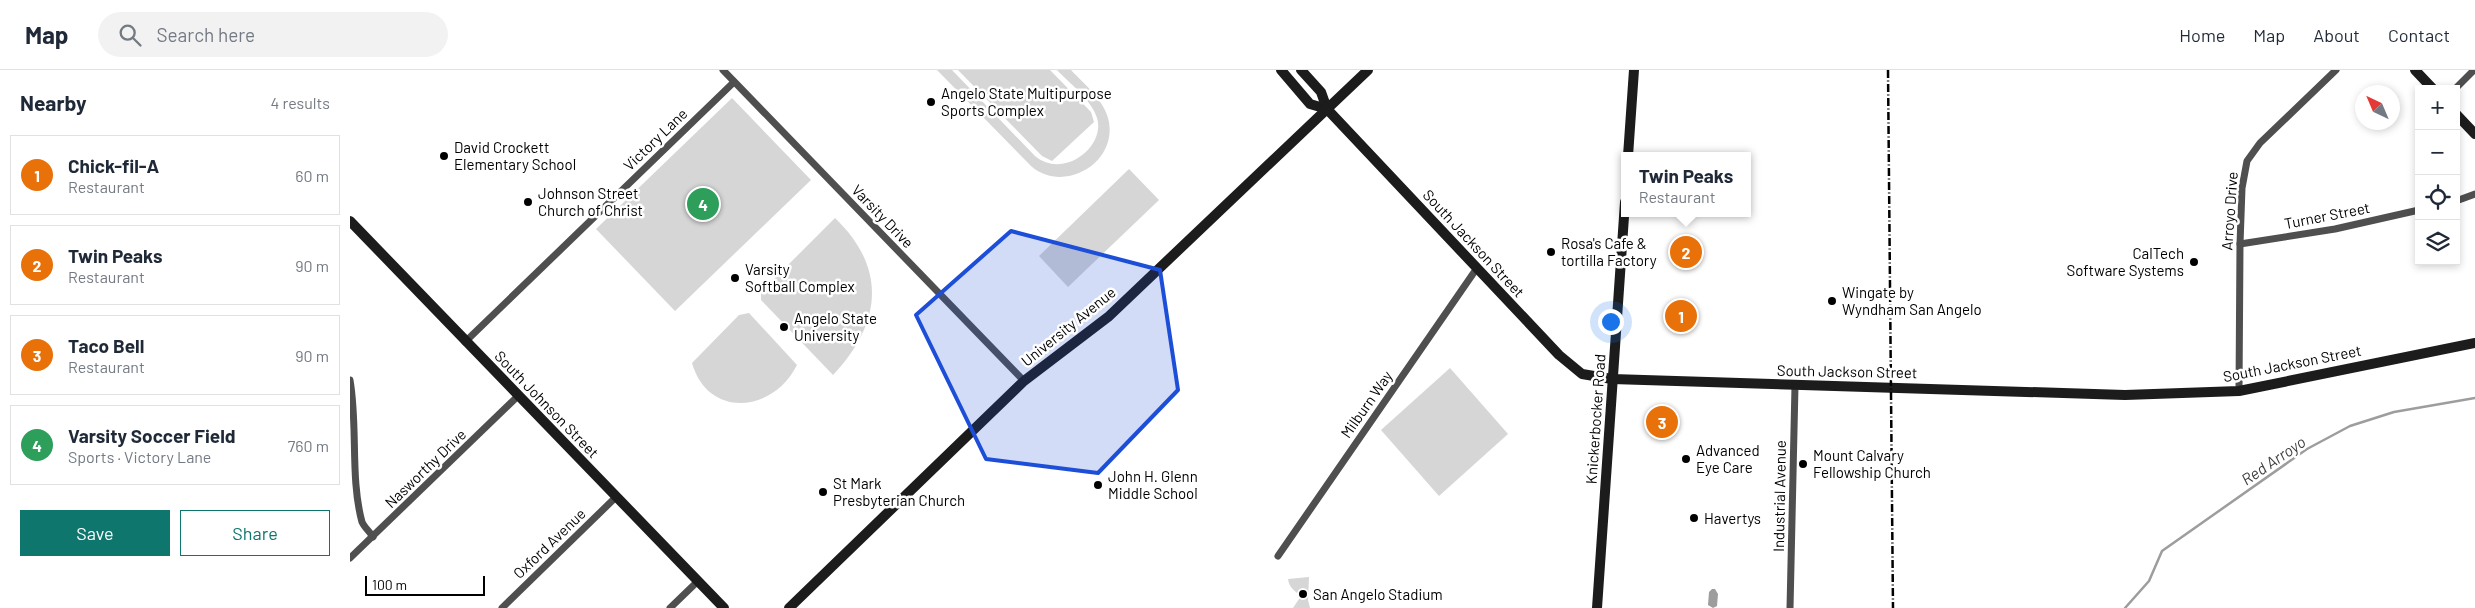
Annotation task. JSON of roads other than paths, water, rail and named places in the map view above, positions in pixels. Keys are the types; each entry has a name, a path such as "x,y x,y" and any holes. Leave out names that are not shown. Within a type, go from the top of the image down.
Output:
{"main road":[{"name":"South Jackson Street","path":"1280,70 1310,104 1327,109"},
{"name":"South Jackson Street","path":"1301,70 1321,92 1327,109 1477,268 1582,374 1612,379 2125,395 2239,391 2475,343"},
{"name":"University Avenue","path":"789,608 1024,381 1108,317 1368,70"},
{"path":"1628,152 1634,70"},
{"path":"2415,70 2429,85"},
{"path":"2460,118 2475,134"},
{"name":"Knickerbocker Road","path":"1597,608 1625,217"},
{"name":"South Johnson Street","path":"350,221 724,608"}],"street":[{"name":"Varsity Drive","path":"722,70 1024,381"},
{"name":"Arroyo Drive","path":"2239,391 2240,244 2242,188 2247,161 2260,143 2336,70"},
{"path":"2459,85 2474,70"},
{"name":"Victory Lane","path":"465,342 734,82"},
{"path":"2460,200 2475,194"},
{"name":"Turner Street","path":"2240,244 2335,229 2415,211"},
{"name":"Milburn Way","path":"1278,556 1477,268"},
{"path":"350,380 353,396 352,482 362,522 374,537"},
{"name":"Industrial Avenue","path":"1790,608 1795,386"},
{"name":"Nasworthy Drive","path":"350,558 374,537 518,396"},
{"name":"Oxford Avenue","path":"502,608 616,497"},
{"path":"670,608 698,580"}],"waterway":[{"name":"Red Arroyo","path":"2125,608 2149,581 2162,551 2307,449 2350,426 2394,412 2475,398"}],"railway":[{"path":"1888,70 1893,608"}],"place":[{"name":"Angelo State Multipurpose Sports Complex","path":"931,102"},
{"name":"David Crockett Elementary School","path":"444,156"},
{"name":"Johnson Street Church of Christ","path":"528,202"},
{"name":"Varsity Soccer Field","path":"703,204"},
{"name":"Rosa's Cafe & tortilla Factory","path":"1551,252"},
{"name":"Twin Peaks","path":"1686,252"},
{"name":"CalTech Software Systems","path":"2194,262"},
{"name":"Varsity Softball Complex","path":"735,278"},
{"name":"Wingate by Wyndham San Angelo","path":"1832,301"},
{"name":"Chick-fil-A","path":"1681,316"},
{"name":"Angelo State University","path":"784,327"},
{"name":"Taco Bell","path":"1662,422"},
{"name":"Advanced Eye Care","path":"1686,459"},
{"name":"Mount Calvary Fellowship Church","path":"1803,464"},
{"name":"John H. Glenn Middle School","path":"1098,485"},
{"name":"St Mark Presbyterian Church","path":"823,492"},
{"name":"Havertys","path":"1694,518"},
{"name":"San Angelo Stadium","path":"1303,594"}]}
